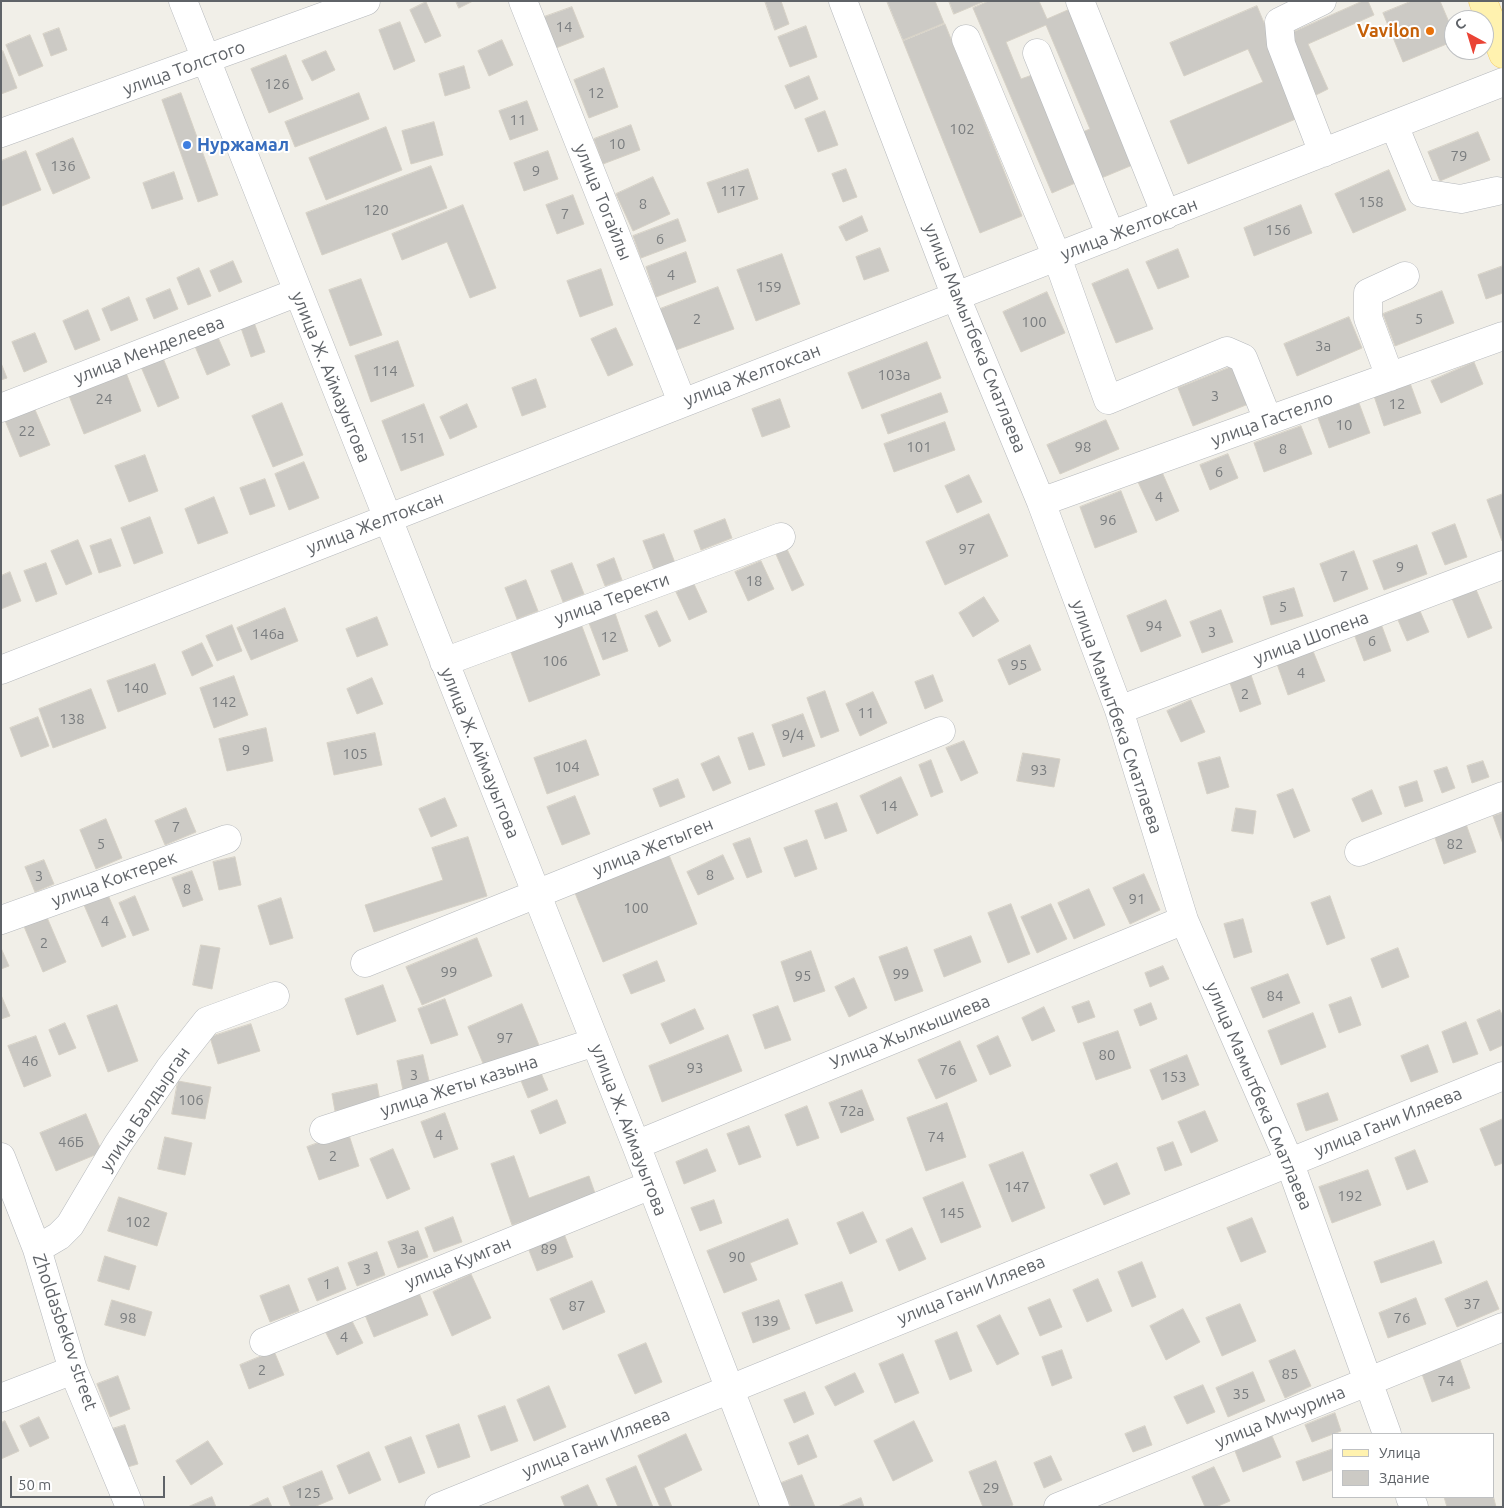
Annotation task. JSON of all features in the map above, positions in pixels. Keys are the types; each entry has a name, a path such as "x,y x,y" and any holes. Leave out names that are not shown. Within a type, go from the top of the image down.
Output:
{"main road":[{"path":"1483,1 1503,54"}],"street":[{"name":"улица Ж. Аймауытова","path":"183,1 636,1145 775,1507"},
{"name":"улица Толстого","path":"1,133 366,1"},
{"name":"улица Тогайлы","path":"523,1 682,402"},
{"name":"улица Мамытбека Сматлаева","path":"843,1 956,297 1041,502 1119,710 1184,920 1289,1161 1386,1433"},
{"path":"1080,1 1166,215"},
{"path":"1322,1 1279,22 1281,44 1323,153"},
{"path":"966,39 1057,257 1108,400 1227,351 1243,358 1268,420"},
{"path":"1037,53 1111,236"},
{"name":"улица Желтоксан","path":"1,670 1503,82"},
{"path":"1394,125 1422,194 1461,199 1497,191"},
{"path":"1390,377 1368,318 1368,293 1405,276"},
{"name":"улица Менделеева","path":"1,408 298,292"},
{"name":"улица Гастелло","path":"1041,502 1503,336"},
{"name":"улица Теректи","path":"444,662 781,537"},
{"name":"улица Шопена","path":"1119,710 1503,565"},
{"name":"улица Жетыген","path":"365,963 941,731"},
{"path":"1359,852 1503,796"},
{"name":"улица Коктерек","path":"1,920 228,839"},
{"name":"Улица Жылкышиева","path":"636,1145 1184,920"},
{"name":"улица Балдырган","path":"37,1249 59,1236 70,1225 118,1144 170,1068 207,1021 275,996"},
{"name":"улица Жеты казына","path":"324,1130 595,1042"},
{"name":"улица Гани Иляева","path":"440,1507 729,1388 1503,1076"},
{"name":"Zholdasbekov street","path":"1,1157 37,1249 73,1370 130,1507"},
{"name":"улица Кумган","path":"264,1342 651,1184"},
{"name":"улица Мичурина","path":"1058,1507 1503,1327"},
{"path":"1,1398 73,1370"}],"building":[{"path":"456,1 473,1 459,8"},
{"path":"765,1 781,1 789,24 775,30"},
{"path":"887,1 935,1 944,23 903,40"},
{"path":"949,1 985,1 954,14"},
{"path":"989,1 1039,1 1047,19 1070,9 1135,164 1099,179 1080,133 1090,129 1046,25 1006,42 1021,79 1035,74 1080,181 1052,193 973,8"},
{"path":"1363,1 1368,1 1374,15 1308,44 1328,89 1316,95 1289,34"},
{"path":"1412,1 1440,1 1444,10 1444,45 1403,62 1383,13"},
{"path":"426,2 441,36 425,43 410,10"},
{"path":"1257,6 1303,116 1188,164 1170,121 1263,82 1248,49 1184,76 1170,43"},
{"path":"572,7 584,37 556,48 544,17"},
{"path":"400,22 415,61 394,70 379,30"},
{"path":"945,24 1022,216 980,233 903,41"},
{"path":"806,26 817,57 790,67 778,37"},
{"path":"59,28 67,50 51,56 43,34"},
{"path":"30,35 43,66 19,76 6,45"},
{"path":"502,40 513,65 489,76 478,51"},
{"path":"3,51 17,88 1,94 1,52"},
{"path":"326,51 335,70 312,81 302,61"},
{"path":"286,55 303,99 269,113 251,69"},
{"path":"464,66 470,88 445,96 439,74"},
{"path":"604,68 618,107 589,118 574,80"},
{"path":"809,76 818,99 795,109 785,86"},
{"path":"181,93 218,195 198,202 162,100"},
{"path":"359,93 369,119 295,147 285,122"},
{"path":"527,101 538,130 510,140 499,111"},
{"path":"825,111 838,145 818,152 805,119"},
{"path":"434,122 443,155 411,164 402,131"},
{"path":"631,125 640,150 603,164 594,139"},
{"path":"386,127 402,170 326,200 309,158"},
{"path":"1478,132 1490,160 1440,181 1428,152"},
{"path":"73,138 90,178 53,194 36,154"},
{"path":"26,151 41,190 2,206 1,161"},
{"path":"548,151 558,179 524,191 514,163"},
{"path":"431,166 447,208 322,255 306,213"},
{"path":"748,169 758,199 718,213 707,183"},
{"path":"846,169 857,197 843,202 832,174"},
{"path":"1389,170 1406,210 1353,233 1335,194"},
{"path":"174,172 183,199 152,209 143,183"},
{"path":"653,177 670,214 633,231 616,194"},
{"path":"573,195 584,224 557,234 546,205"},
{"path":"463,205 496,288 470,298 447,242 402,260 392,234"},
{"path":"1301,205 1312,233 1254,256 1244,228"},
{"path":"862,216 868,231 846,241 839,227"},
{"path":"678,219 686,241 641,258 633,236"},
{"path":"880,248 889,271 864,280 856,257"},
{"path":"1178,249 1189,277 1158,289 1146,262"},
{"path":"686,252 696,282 656,297 646,267"},
{"path":"782,254 800,304 756,321 737,270"},
{"path":"233,261 242,282 219,292 210,271"},
{"path":"1503,266 1503,293 1486,299 1478,275"},
{"path":"199,268 211,296 188,305 177,278"},
{"path":"601,269 613,305 580,317 567,281"},
{"path":"1128,269 1153,329 1116,343 1092,284"},
{"path":"361,279 382,335 350,346 329,290"},
{"path":"718,287 734,329 676,350 660,309"},
{"path":"170,289 178,309 154,319 146,299"},
{"path":"1442,291 1454,323 1395,346 1383,314"},
{"path":"1047,292 1065,333 1021,352 1003,312"},
{"path":"129,297 138,320 111,331 102,309"},
{"path":"88,310 100,340 75,350 63,321"},
{"path":"252,317 265,352 251,357 239,322"},
{"path":"1349,317 1362,348 1297,376 1284,344"},
{"path":"616,328 633,365 608,376 591,339"},
{"path":"35,333 47,362 24,372 12,342"},
{"path":"217,335 230,365 207,375 194,344"},
{"path":"398,341 414,386 371,402 355,356"},
{"path":"927,342 941,378 862,409 848,373"},
{"path":"161,353 179,398 158,407 139,362"},
{"path":"1474,362 1483,384 1441,403 1431,381"},
{"path":"1,363 7,378 1,380"},
{"path":"123,365 141,411 84,434 66,388"},
{"path":"1236,365 1251,403 1193,426 1178,388"},
{"path":"536,379 546,407 522,416 512,388"},
{"path":"1410,383 1421,413 1384,426 1374,396"},
{"path":"941,393 948,412 888,434 881,415"},
{"path":"780,399 790,427 762,437 752,409"},
{"path":"282,403 303,455 273,467 252,416"},
{"path":"1359,403 1370,433 1329,448 1318,418"},
{"path":"424,404 444,455 401,471 382,421"},
{"path":"467,404 477,427 450,439 440,417"},
{"path":"33,405 50,445 20,457 4,418"},
{"path":"1106,420 1119,449 1060,474 1047,445"},
{"path":"945,422 955,450 894,472 884,444"},
{"path":"1301,426 1312,454 1264,472 1254,443"},
{"path":"1228,454 1238,478 1210,490 1200,465"},
{"path":"145,455 158,491 129,502 115,466"},
{"path":"304,462 319,498 289,510 275,474"},
{"path":"1162,472 1179,511 1156,521 1138,482"},
{"path":"969,475 982,502 957,513 945,486"},
{"path":"265,479 275,506 250,515 240,488"},
{"path":"1121,491 1137,532 1095,548 1080,507"},
{"path":"1503,494 1503,541 1502,541 1487,500"},
{"path":"214,497 228,533 198,544 185,509"},
{"path":"989,514 1008,556 945,585 926,542"},
{"path":"150,517 163,553 134,564 121,528"},
{"path":"725,519 732,538 701,550 694,531"},
{"path":"1455,524 1467,557 1445,565 1432,533"},
{"path":"664,534 675,563 654,570 643,541"},
{"path":"111,539 121,566 99,573 90,546"},
{"path":"78,540 92,574 66,585 51,551"},
{"path":"1417,545 1427,574 1384,590 1373,561"},
{"path":"786,547 804,585 792,591 775,552"},
{"path":"1354,551 1368,589 1334,602 1320,564"},
{"path":"614,558 622,580 605,586 597,565"},
{"path":"761,561 774,589 748,601 735,572"},
{"path":"46,563 57,594 36,602 24,571"},
{"path":"572,563 584,594 563,602 551,571"},
{"path":"10,572 21,601 1,609 1,576"},
{"path":"526,580 538,611 517,619 505,588"},
{"path":"694,584 707,612 689,620 676,592"},
{"path":"1475,587 1492,628 1468,638 1451,596"},
{"path":"1294,588 1303,616 1271,625 1263,597"},
{"path":"984,597 999,621 973,637 959,613"},
{"path":"1166,600 1181,636 1141,652 1127,616"},
{"path":"285,608 298,641 251,660 237,628"},
{"path":"1221,610 1233,642 1202,653 1190,622"},
{"path":"657,611 671,641 659,647 645,616"},
{"path":"1420,611 1429,632 1407,641 1398,620"},
{"path":"615,613 628,651 603,660 589,623"},
{"path":"377,617 388,645 357,657 346,629"},
{"path":"580,621 600,675 529,702 509,647"},
{"path":"1380,621 1391,651 1364,661 1353,631"},
{"path":"232,625 242,651 217,661 206,636"},
{"path":"202,643 213,666 192,676 182,652"},
{"path":"1030,645 1041,670 1009,685 998,660"},
{"path":"1313,651 1325,681 1288,695 1277,664"},
{"path":"155,664 166,694 118,712 107,681"},
{"path":"933,675 943,701 925,709 915,682"},
{"path":"1251,675 1261,704 1240,712 1230,683"},
{"path":"234,676 248,715 214,728 200,688"},
{"path":"372,678 383,704 357,714 347,689"},
{"path":"91,689 106,728 53,748 39,709"},
{"path":"825,691 839,731 821,738 807,698"},
{"path":"873,692 887,723 860,736 846,704"},
{"path":"1191,700 1205,732 1181,742 1167,711"},
{"path":"803,714 815,746 783,757 772,725"},
{"path":"38,717 49,746 21,757 10,728"},
{"path":"266,728 273,761 227,771 219,739"},
{"path":"375,733 382,765 334,775 327,743"},
{"path":"753,733 765,765 749,770 738,738"},
{"path":"586,740 599,775 547,794 534,758"},
{"path":"964,741 978,773 961,781 946,748"},
{"path":"1023,753 1060,759 1054,787 1017,781"},
{"path":"719,756 731,783 713,791 701,764"},
{"path":"1220,757 1229,787 1207,794 1198,763"},
{"path":"931,760 943,792 931,797 919,765"},
{"path":"1483,761 1489,777 1472,783 1467,766"},
{"path":"1447,767 1455,788 1442,793 1434,771"},
{"path":"901,777 918,815 877,834 860,796"},
{"path":"678,779 685,797 660,807 653,789"},
{"path":"1417,781 1423,801 1405,807 1399,787"},
{"path":"1293,789 1310,831 1294,838 1277,795"},
{"path":"1372,790 1382,814 1362,822 1352,799"},
{"path":"575,796 590,834 562,845 547,807"},
{"path":"445,798 457,826 431,837 419,809"},
{"path":"837,803 847,831 825,839 815,811"},
{"path":"186,808 196,832 165,845 155,821"},
{"path":"1236,808 1256,811 1253,834 1232,831"},
{"path":"1503,813 1503,844 1493,816"},
{"path":"106,819 122,858 96,869 80,830"},
{"path":"1466,824 1476,852 1444,864 1434,835"},
{"path":"468,837 487,896 374,932 365,905 443,880 432,848"},
{"path":"750,838 762,872 747,878 733,844"},
{"path":"807,840 817,869 795,877 784,848"},
{"path":"669,855 697,924 603,962 575,893"},
{"path":"723,855 734,879 698,895 687,872"},
{"path":"235,857 241,885 219,890 213,862"},
{"path":"44,860 54,884 35,892 25,867"},
{"path":"192,871 203,900 183,907 172,878"},
{"path":"1144,874 1160,910 1130,924 1113,888"},
{"path":"1089,889 1105,925 1074,939 1058,903"},
{"path":"108,895 126,937 102,947 84,905"},
{"path":"135,896 149,930 133,936 119,903"},
{"path":"1330,896 1345,938 1327,945 1311,903"},
{"path":"281,898 293,938 270,945 258,906"},
{"path":"1011,904 1030,954 1008,963 988,913"},
{"path":"1051,904 1067,939 1037,953 1021,917"},
{"path":"46,915 66,962 43,972 23,924"},
{"path":"1243,919 1252,952 1234,958 1224,924"},
{"path":"971,936 981,962 944,977 934,950"},
{"path":"477,938 492,976 422,1005 406,967"},
{"path":"201,945 220,948 212,989 193,985"},
{"path":"907,947 923,991 895,1001 879,957"},
{"path":"1,948 9,966 1,969"},
{"path":"1398,948 1409,977 1382,988 1371,959"},
{"path":"811,951 825,991 794,1002 781,962"},
{"path":"657,961 665,981 631,994 623,975"},
{"path":"1163,966 1169,979 1150,987 1145,973"},
{"path":"1288,974 1300,1003 1263,1018 1251,988"},
{"path":"854,978 867,1008 849,1017 835,987"},
{"path":"383,985 396,1021 357,1035 345,999"},
{"path":"1,995 10,1016 1,1019"},
{"path":"1351,997 1361,1025 1339,1033 1329,1005"},
{"path":"445,999 458,1035 431,1044 418,1009"},
{"path":"1089,1001 1095,1017 1078,1023 1072,1007"},
{"path":"1151,1003 1157,1019 1140,1026 1134,1010"},
{"path":"522,1004 541,1050 487,1073 468,1027"},
{"path":"117,1005 138,1061 108,1072 87,1016"},
{"path":"778,1006 791,1040 765,1049 753,1015"},
{"path":"1044,1007 1055,1031 1032,1041 1022,1018"},
{"path":"695,1009 704,1029 670,1044 661,1024"},
{"path":"1500,1010 1503,1017 1503,1045 1490,1051 1477,1020"},
{"path":"1313,1013 1326,1047 1281,1065 1268,1031"},
{"path":"1466,1022 1478,1054 1453,1063 1442,1032"},
{"path":"65,1023 76,1048 59,1055 49,1030"},
{"path":"251,1024 260,1051 218,1064 210,1037"},
{"path":"1118,1031 1131,1068 1096,1080 1083,1043"},
{"path":"728,1035 742,1071 662,1102 649,1066"},
{"path":"36,1036 51,1076 24,1087 8,1046"},
{"path":"998,1036 1011,1066 990,1075 977,1046"},
{"path":"960,1041 977,1081 936,1099 918,1060"},
{"path":"1428,1045 1438,1072 1411,1082 1401,1056"},
{"path":"423,1055 431,1089 404,1095 397,1061"},
{"path":"1187,1055 1199,1085 1162,1100 1150,1070"},
{"path":"539,1068 548,1090 528,1098 519,1076"},
{"path":"178,1081 211,1087 205,1119 172,1114"},
{"path":"377,1084 380,1101 335,1111 332,1094"},
{"path":"862,1090 874,1120 841,1133 829,1103"},
{"path":"1328,1093 1338,1120 1306,1131 1297,1104"},
{"path":"557,1100 566,1123 540,1134 531,1111"},
{"path":"947,1103 966,1157 926,1171 907,1118"},
{"path":"807,1106 819,1138 797,1146 785,1115"},
{"path":"1205,1111 1218,1141 1191,1153 1178,1122"},
{"path":"445,1113 458,1149 434,1158 421,1122"},
{"path":"86,1114 102,1152 56,1171 40,1133"},
{"path":"1503,1119 1503,1163 1495,1166 1480,1129"},
{"path":"749,1126 761,1157 739,1165 727,1134"},
{"path":"348,1132 359,1166 319,1180 307,1147"},
{"path":"165,1137 192,1143 185,1175 158,1169"},
{"path":"1173,1142 1182,1165 1165,1171 1157,1148"},
{"path":"393,1149 410,1189 387,1199 370,1159"},
{"path":"707,1149 716,1171 684,1184 676,1162"},
{"path":"1415,1150 1428,1182 1407,1190 1395,1158"},
{"path":"1023,1152 1045,1208 1012,1222 989,1165"},
{"path":"514,1156 529,1198 589,1176 596,1196 512,1225 491,1164"},
{"path":"1117,1163 1130,1194 1104,1205 1090,1175"},
{"path":"1368,1170 1381,1205 1332,1223 1319,1187"},
{"path":"963,1182 981,1227 941,1243 923,1198"},
{"path":"119,1197 167,1213 157,1246 108,1231"},
{"path":"714,1200 722,1223 700,1231 691,1208"},
{"path":"863,1212 877,1242 850,1254 837,1223"},
{"path":"453,1217 462,1242 434,1252 425,1228"},
{"path":"1252,1218 1266,1252 1241,1262 1227,1228"},
{"path":"788,1219 798,1244 750,1263 757,1280 724,1293 707,1251"},
{"path":"561,1226 573,1257 537,1271 525,1240"},
{"path":"912,1228 926,1259 899,1271 886,1240"},
{"path":"418,1231 428,1257 398,1268 388,1242"},
{"path":"1434,1241 1442,1263 1381,1283 1374,1262"},
{"path":"377,1252 385,1275 357,1286 348,1263"},
{"path":"105,1256 136,1266 129,1290 98,1281"},
{"path":"1142,1262 1156,1297 1132,1307 1118,1272"},
{"path":"338,1267 346,1289 317,1301 308,1279"},
{"path":"471,1274 491,1318 452,1336 433,1292"},
{"path":"1098,1279 1112,1311 1087,1322 1073,1290"},
{"path":"592,1281 605,1312 563,1330 550,1299"},
{"path":"1487,1281 1499,1309 1457,1327 1445,1299"},
{"path":"842,1282 853,1311 816,1324 805,1295"},
{"path":"289,1285 299,1311 270,1322 260,1296"},
{"path":"417,1288 428,1315 374,1337 363,1310"},
{"path":"1416,1298 1426,1324 1388,1338 1379,1313"},
{"path":"1050,1299 1062,1327 1040,1336 1028,1308"},
{"path":"112,1300 152,1312 145,1336 105,1325"},
{"path":"779,1300 790,1329 753,1343 742,1313"},
{"path":"1240,1304 1256,1341 1222,1356 1206,1318"},
{"path":"1183,1309 1200,1342 1166,1360 1150,1326"},
{"path":"1000,1315 1019,1354 997,1365 977,1326"},
{"path":"351,1319 363,1343 337,1355 325,1331"},
{"path":"957,1332 972,1371 950,1380 935,1341"},
{"path":"646,1343 662,1382 635,1394 618,1355"},
{"path":"1062,1350 1072,1378 1052,1386 1042,1357"},
{"path":"1295,1350 1311,1386 1285,1398 1269,1361"},
{"path":"274,1351 284,1375 249,1389 240,1365"},
{"path":"903,1354 919,1393 895,1403 879,1364"},
{"path":"1460,1360 1470,1388 1432,1402 1422,1374"},
{"path":"1253,1372 1265,1401 1228,1417 1216,1388"},
{"path":"855,1373 864,1392 835,1406 825,1387"},
{"path":"118,1376 130,1409 110,1417 97,1384"},
{"path":"1203,1385 1215,1412 1187,1424 1174,1397"},
{"path":"549,1386 566,1427 534,1441 517,1400"},
{"path":"805,1392 814,1414 794,1423 784,1400"},
{"path":"505,1406 518,1441 491,1451 478,1416"},
{"path":"1335,1413 1341,1431 1312,1442 1305,1425"},
{"path":"39,1417 49,1438 30,1447 20,1426"},
{"path":"5,1421 19,1451 1,1459 1,1423"},
{"path":"914,1421 933,1461 893,1481 874,1441"},
{"path":"459,1424 470,1457 438,1468 426,1436"},
{"path":"125,1425 138,1464 124,1468 112,1429"},
{"path":"1145,1426 1152,1445 1133,1452 1125,1434"},
{"path":"686,1434 702,1470 664,1488 672,1507 660,1507 638,1456"},
{"path":"808,1435 817,1457 798,1465 789,1443"},
{"path":"1272,1436 1281,1457 1243,1472 1235,1451"},
{"path":"411,1437 425,1473 399,1483 385,1447"},
{"path":"208,1441 223,1464 191,1485 176,1461"},
{"path":"1332,1449 1332,1470 1303,1481 1296,1462"},
{"path":"369,1452 381,1480 349,1494 337,1466"},
{"path":"1051,1456 1062,1480 1044,1488 1034,1463"},
{"path":"996,1461 1013,1505 1007,1507 983,1507 969,1472"},
{"path":"636,1466 653,1507 618,1507 606,1479"},
{"path":"1214,1467 1230,1501 1216,1507 1205,1507 1192,1477"},
{"path":"322,1471 333,1499 314,1507 291,1507 283,1487"},
{"path":"802,1475 815,1507 791,1507 781,1483"},
{"path":"588,1485 598,1507 565,1507 561,1497"},
{"path":"212,1497 216,1507 188,1507"},
{"path":"268,1498 272,1507 248,1507"},
{"path":"861,1498 864,1507 838,1507"},
{"path":"1444,1498 1494,1498 1496,1507 1447,1507"}],"place":[{"name":"Vavilon","path":"1430,31"},
{"name":"Нуржамал","path":"187,145"}]}
